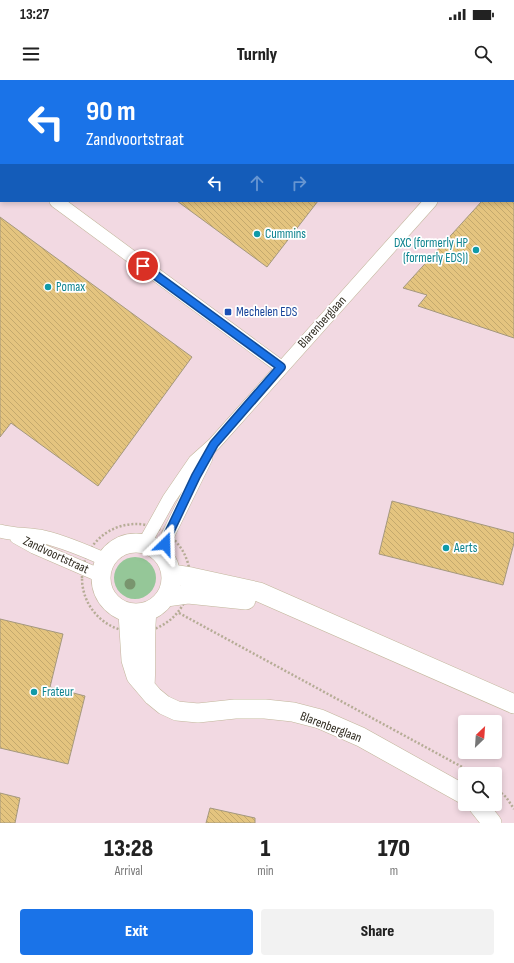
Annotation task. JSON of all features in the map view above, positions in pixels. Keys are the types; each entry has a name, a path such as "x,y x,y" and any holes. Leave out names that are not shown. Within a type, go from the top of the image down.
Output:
{"street":[{"path":"57,202 281,367"},
{"name":"Blarenberglaan","path":"144,544 169,499 195,461 214,444 281,367 430,202"},
{"name":"Blarenberglaan","path":"162,554 168,535 196,476 214,444"},
{"name":"Zandvoortstraat","path":"6,533 43,537 89,552 104,568"},
{"name":"Zandvoortstraat","path":"6,533 82,568 104,568"},
{"path":"133,543 144,544 162,554 168,564 172,576 166,597 158,606 147,612 137,614 119,609 111,603 105,595 102,586 104,568 113,551 122,546 133,543"},
{"path":"172,576 178,575 191,577 259,592 514,704"},
{"path":"166,597 188,594 258,601 289,606"},
{"name":"Blarenberglaan","path":"128,612 131,660 136,676 153,696 164,705 176,711 198,713 235,708 265,709 294,712 320,719 361,737 458,791"},
{"path":"145,685 147,665 147,612"},
{"path":"483,811 492,823"}],"path":[{"path":"118,630 105,624 93,612 85,599 82,584 82,568 89,552 98,538 131,524 142,523 153,527 168,535 176,543 187,559 191,577"},
{"path":"179,613 461,767"},
{"path":"502,794 514,809"}],"shaded area":[{"path":"0,202 514,202 514,823 0,823"}],"green space":[{"path":"131,557 139,557 147,560 153,566 156,578 153,590 147,596 139,599 131,599 123,596 117,590 114,582 114,574 117,566 123,560"}],"building":[{"name":"Cummins","path":"178,202 317,202 267,267"},
{"name":"DXC (formerly HP (formerly EDS))","path":"481,202 514,202 514,338 418,306 427,295 403,288"},
{"name":"Pomax","path":"0,217 192,357 98,486 11,423 0,437"},
{"name":"Aerts","path":"392,501 514,533 514,543 503,585 379,554"},
{"name":"Frateur","path":"0,619 63,634 50,687 85,696 68,764 0,748"},
{"path":"0,793 20,798 15,823 0,823"},
{"path":"210,808 255,818 255,823 206,823"}],"place":[{"name":"Cummins","path":"257,234"},
{"name":"DXC (formerly HP (formerly EDS))","path":"476,250"},
{"name":"Pomax","path":"48,287"},
{"name":"Mechelen EDS","path":"228,312"},
{"name":"Aerts","path":"446,548"},
{"name":"Frateur","path":"34,692"}],"route":[{"path":"143,266 281,367 214,444 196,476 165,544"}]}
